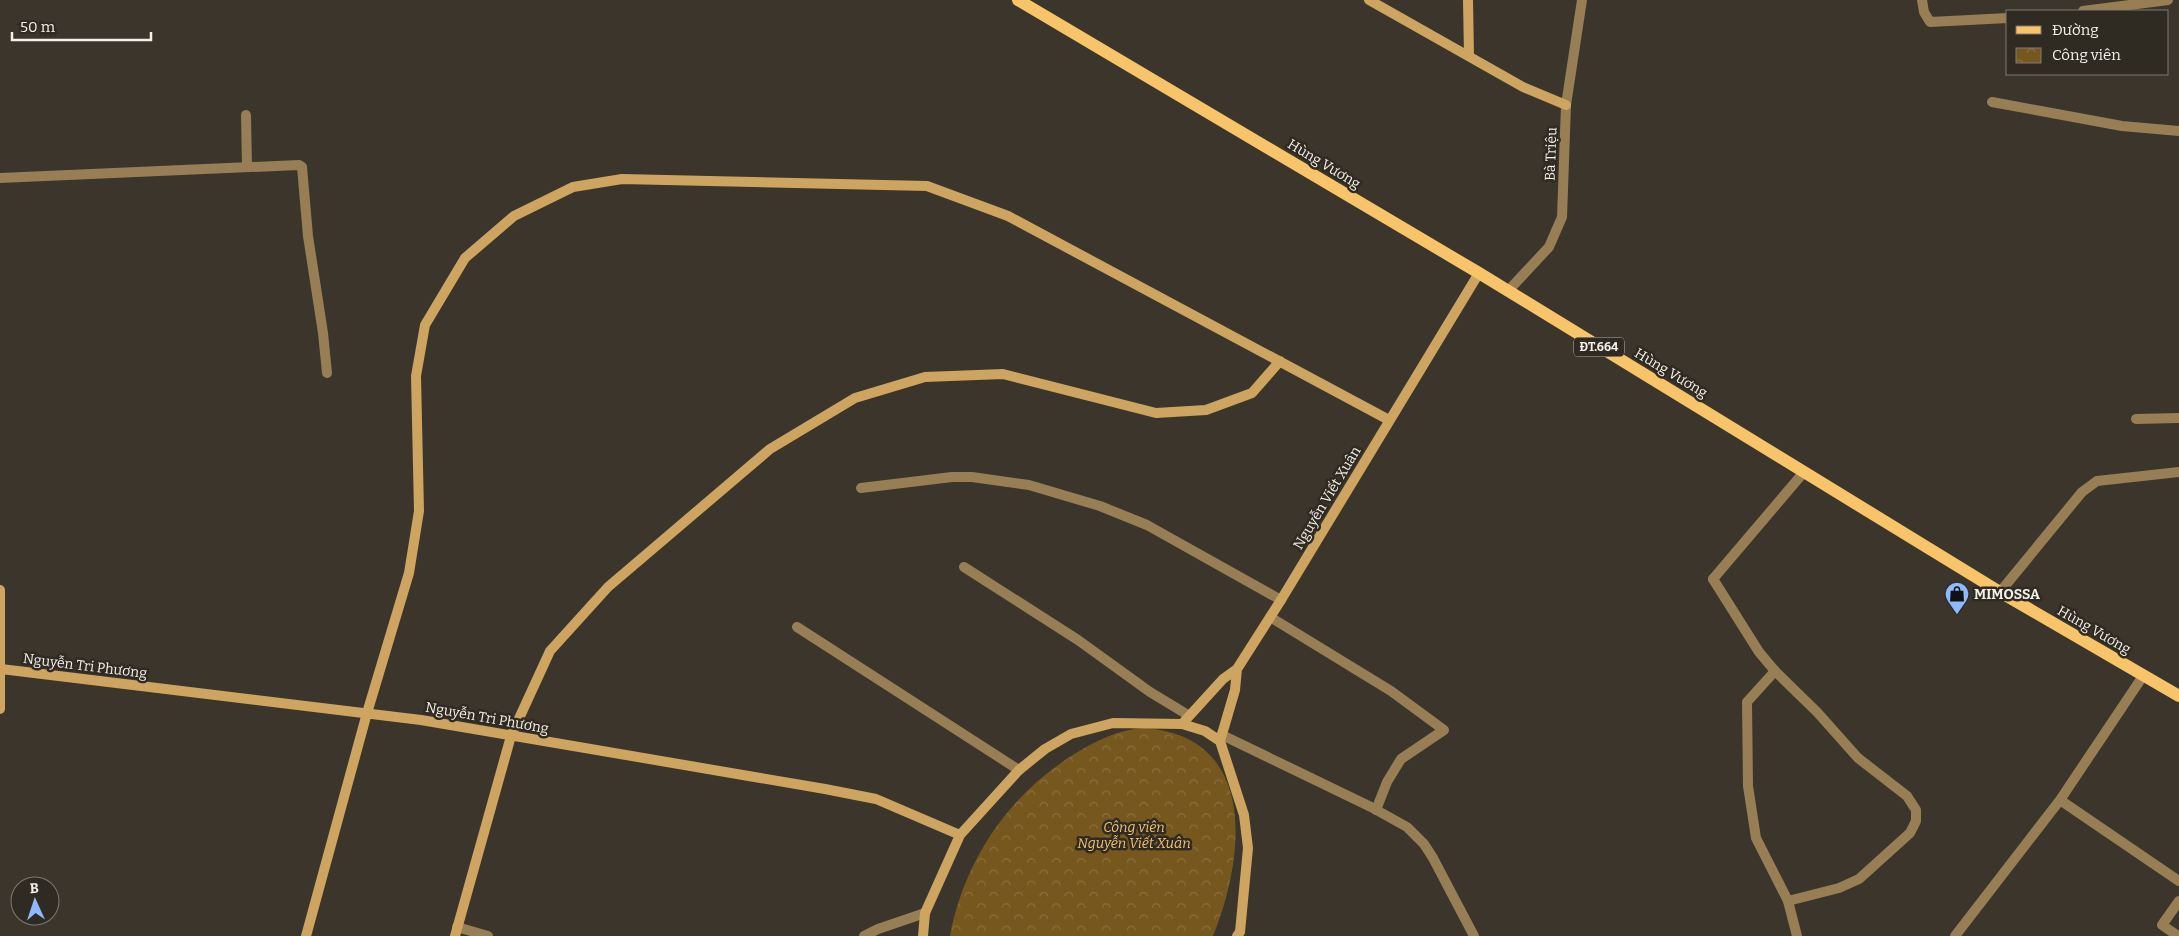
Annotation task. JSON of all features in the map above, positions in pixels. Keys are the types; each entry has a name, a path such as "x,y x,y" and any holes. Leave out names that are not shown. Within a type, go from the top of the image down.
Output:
{"main road":[{"name":"Hùng Vương","path":"1018,0 1479,273 2000,592 2179,696"}],"street":[{"path":"1369,0 1523,87 1566,105"},
{"path":"1468,0 1469,56"},
{"name":"Bà Triệu","path":"1508,291 1550,247 1562,217 1566,105 1582,0"},
{"path":"1922,0 1924,12 1930,22 2006,18"},
{"path":"2091,10 2168,0"},
{"path":"1992,102 2122,126 2179,131"},
{"path":"246,115 247,167"},
{"path":"0,178 299,165 302,167 308,236 319,303 327,373"},
{"path":"306,936 367,714 409,573 419,511 416,376 425,325 465,258 514,216 573,187 622,180 927,186 1008,216 1389,420"},
{"name":"Nguyễn Viết Xuân","path":"1182,724 1188,715 1223,679 1237,669 1281,600 1479,273"},
{"path":"488,936 456,932 511,736 550,652 608,587 770,449 855,398 925,377 1003,374 1156,413 1206,410 1252,393 1280,361"},
{"path":"2136,419 2179,418"},
{"path":"1788,901 1840,888 1859,879 1910,833 1916,821 1912,803 1907,796 1858,758 1817,712 1775,672 1759,652 1713,580 1804,472"},
{"path":"2000,592 2082,492 2097,481 2179,472"},
{"path":"861,488 952,477 972,477 1029,485 1100,506 1146,525 1281,600"},
{"path":"964,567 1078,640 1150,692 1188,715"},
{"path":"0,590 0,709"},
{"path":"1270,617 1391,691 1444,730 1401,759 1387,782 1376,810"},
{"path":"797,627 1019,770"},
{"name":"Nguyễn Tri Phương","path":"1,669 421,720 854,794 876,799 960,835"},
{"path":"1237,669 1235,690 1221,738 1244,816 1248,848 1246,886 1240,932 1237,936"},
{"path":"1775,672 1747,702 1748,786 1756,838 1788,901 1797,936"},
{"path":"1956,936 2060,800 2143,676"},
{"path":"923,936 926,913 960,835 1019,770 1045,748 1071,734 1113,723 1182,724 1205,731 1376,810 1407,827 1424,844 1450,888 1474,936"},
{"path":"2060,800 2179,881"},
{"path":"2178,936 2162,925 2179,901"},
{"path":"864,936 878,929 926,913"}],"green space":[{"name":"Công viên Nguyễn Viết Xuân","path":"1143,728 1181,736 1207,752 1225,776 1234,805 1236,838 1232,872 1224,905 1213,936 950,936 966,881 979,855 1011,808 1052,769 1076,753 1108,736"}],"place":[{"name":"MIMOSSA","path":"1957,615"}]}
